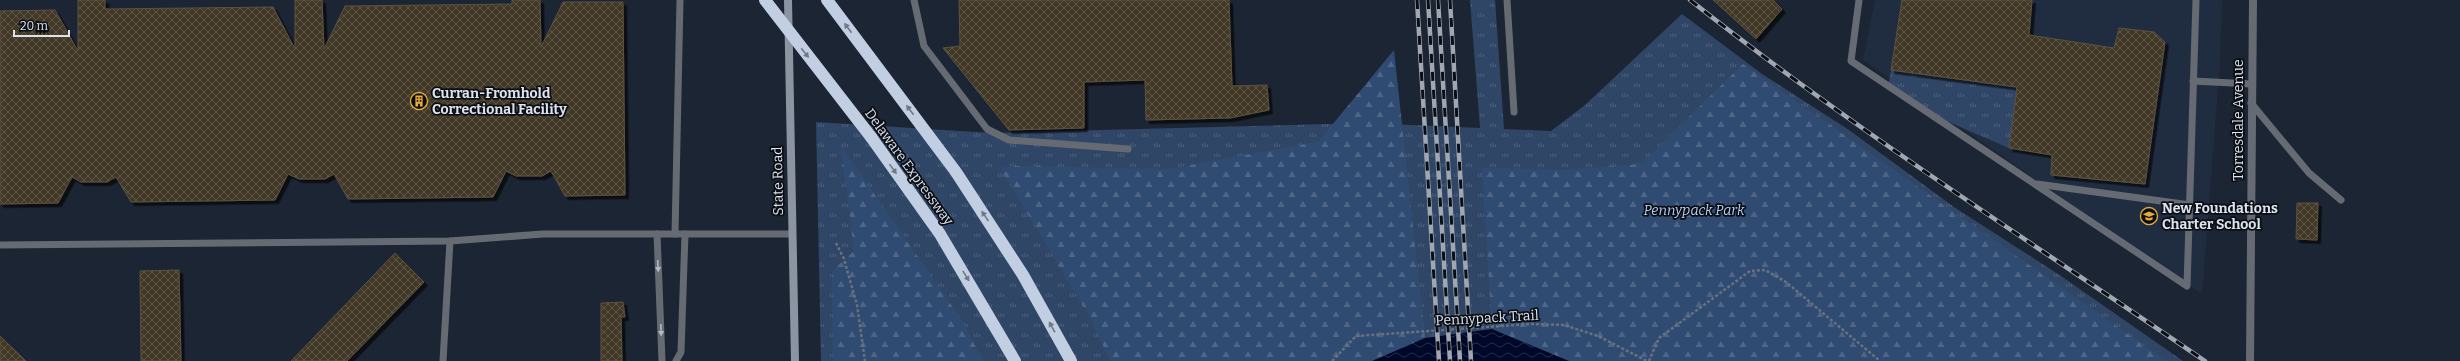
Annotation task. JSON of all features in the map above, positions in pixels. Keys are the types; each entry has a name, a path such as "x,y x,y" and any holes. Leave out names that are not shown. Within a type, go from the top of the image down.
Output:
{"highway":[{"name":"Delaware Expressway","path":"765,0 870,137 940,234 1015,361"},
{"path":"827,0 956,172 1023,275 1071,361"}],"main road":[{"name":"State Road","path":"788,0 796,361"}],"street":[{"name":"Torresdale Avenue","path":"2250,361 2253,0"}],"lane":[{"path":"675,234 680,0"},
{"path":"914,0 924,46 987,129 997,136 1008,140 1128,149"},
{"path":"1507,0 1514,112"},
{"path":"1859,0 1852,61 2187,286 2196,0"},
{"path":"2194,81 2252,84"},
{"path":"2251,102 2308,173 2341,200"},
{"path":"2035,184 2190,205"},
{"path":"0,245 450,240 543,234 792,234"},
{"path":"657,234 662,361"},
{"path":"676,361 681,346 685,234"},
{"path":"443,361 450,240"}],"path":[{"path":"836,243 844,259 857,305 865,361"},
{"path":"1648,361 1660,338 1750,271 1765,270 1786,282 1880,361"},
{"name":"Pennypack Trail","path":"1332,361 1356,336 1530,324 1564,325 1598,336 1648,361"}],"shaded area":[{"name":"New Foundations Charter School","path":"1875,0 2222,0 2220,62 2202,294 1863,60"}],"green space":[{"name":"Pennypack Park","path":"1470,0 1495,0 1504,129 1551,131 1585,105 1682,14 1762,74 1849,130 1954,207 2061,276 2183,361 821,361 816,122 992,133 1368,123 1480,128"},
{"path":"1394,50 1425,338 1372,361 1110,361 1091,319 1000,168 1011,166 1167,169 1318,142"},
{"path":"1743,64 2166,361 1569,361 1492,329 1482,168 1562,170 1641,164"},
{"path":"1891,70 2017,87 2009,148 1916,108 1888,88"},
{"path":"841,146 961,319 983,361 833,361 832,271 854,251"}],"water":[{"path":"1492,329 1569,361 1372,361 1425,338"}],"building":[{"name":"Curran-Fromhold Correctional Facility","path":"78,0 105,0 105,9 273,7 295,49 295,0 322,0 324,49 345,6 512,4 512,0 540,0 541,47 563,2 623,2 625,195 565,196 551,171 542,176 516,176 506,171 493,197 348,199 334,174 325,179 299,179 288,174 275,200 131,202 116,177 107,182 81,182 72,177 58,203 0,204 0,11 55,10 78,51"},
{"path":"959,0 1229,0 1232,86 1267,85 1269,110 1230,118 1146,120 1145,80 1084,82 1084,128 1009,130 943,48 960,46"},
{"path":"1713,0 1773,0 1782,9 1756,39"},
{"name":"New Foundations Charter School","path":"1902,0 2032,0 2029,35 2114,48 2119,28 2154,32 2165,42 2145,184 2051,175 2052,155 2009,148 2017,87 1891,70"},
{"path":"2297,203 2318,203 2317,240 2296,239"},
{"path":"395,253 424,282 347,361 291,361"},
{"path":"179,270 181,361 141,361 140,271"},
{"path":"623,302 625,317 621,317 622,361 601,361 601,303"},
{"path":"0,336 26,361 0,361"}],"railway":[{"path":"1417,0 1439,361"},
{"path":"1428,0 1450,361"},
{"path":"1438,0 1460,361"},
{"path":"1450,0 1471,361"},
{"path":"1690,0 1815,95 1944,185 2205,361"}],"place":[{"name":"Curran-Fromhold Correctional Facility","path":"419,101"},
{"name":"New Foundations Charter School","path":"2149,216"}]}
